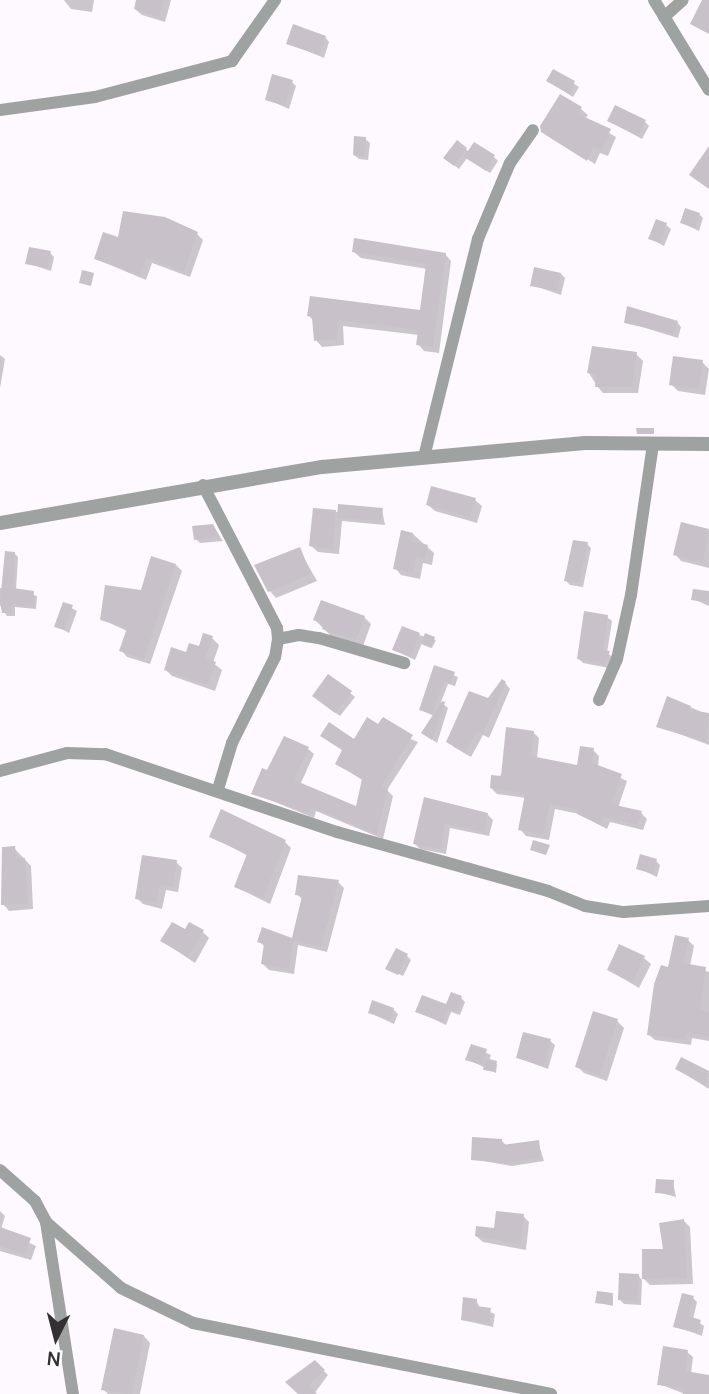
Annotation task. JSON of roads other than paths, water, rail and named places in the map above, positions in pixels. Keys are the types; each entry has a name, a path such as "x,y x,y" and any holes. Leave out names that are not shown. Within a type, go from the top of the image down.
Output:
{"street":[{"path":"0,110 94,97 232,61 275,0"},
{"path":"654,0 709,90"},
{"path":"664,17 683,0"},
{"path":"424,457 478,239 510,163 533,130"},
{"path":"0,523 203,485 424,457 585,443 709,444"},
{"path":"599,700 617,659 629,608 653,445"},
{"path":"203,485 277,628 278,639 275,657 232,743 218,789"},
{"path":"278,639 299,635 318,638 404,663"},
{"path":"0,771 67,753 105,754 218,789 337,832 585,906 624,912 709,906"},
{"path":"0,1170 35,1201 47,1222 121,1288 193,1323 551,1394"},
{"path":"47,1222 74,1394"}]}
